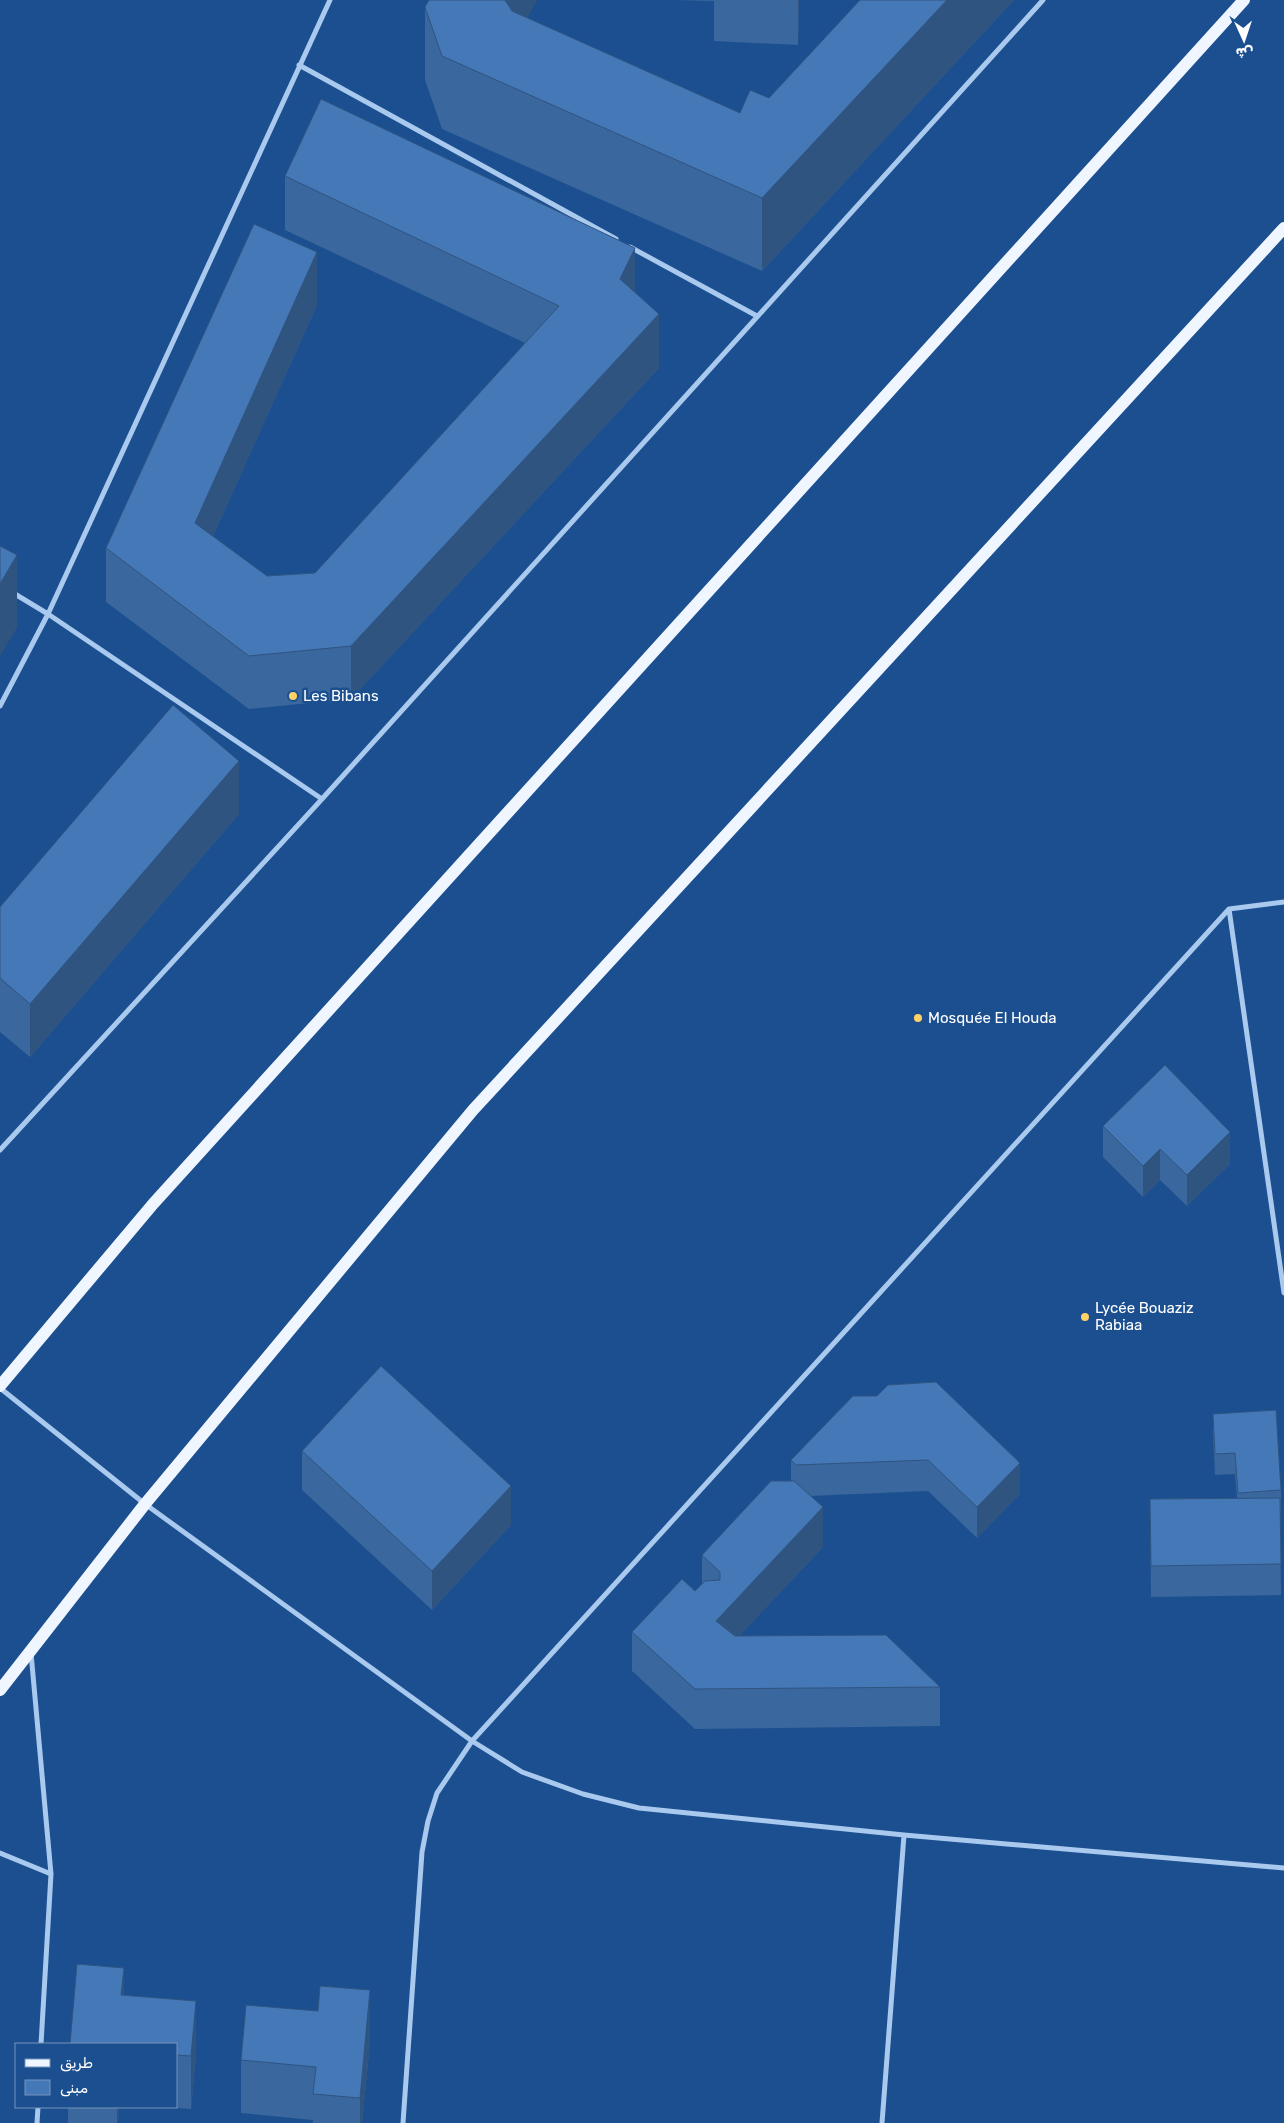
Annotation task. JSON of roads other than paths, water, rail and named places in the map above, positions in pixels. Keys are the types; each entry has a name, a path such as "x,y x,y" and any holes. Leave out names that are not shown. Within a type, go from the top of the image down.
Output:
{"main road":[{"path":"0,1387 153,1204 1244,0"},
{"path":"0,1690 144,1504 474,1110 1284,228"}],"street":[{"path":"0,706 48,614 330,0"},
{"path":"0,1150 322,799 1043,0"},
{"path":"299,65 619,240"},
{"path":"628,245 757,316"},
{"path":"0,585 48,614 322,799"},
{"path":"403,2123 422,1852 428,1820 437,1792 472,1741 1229,909 1284,902"},
{"path":"1229,909 1284,1293"},
{"path":"0,1387 144,1504 472,1741 522,1772 583,1794 639,1808 904,1835 1284,1868"},
{"path":"30,1649 51,1874 41,2043"},
{"path":"882,2123 904,1835"},
{"path":"0,1854 51,1874"},
{"path":"37,2123 38,2108"}],"place":[{"name":"Les Bibans","path":"293,696"},
{"name":"Mosquée El Houda","path":"918,1018"},
{"name":"Lycée Bouaziz Rabiaa","path":"1085,1317"}]}
